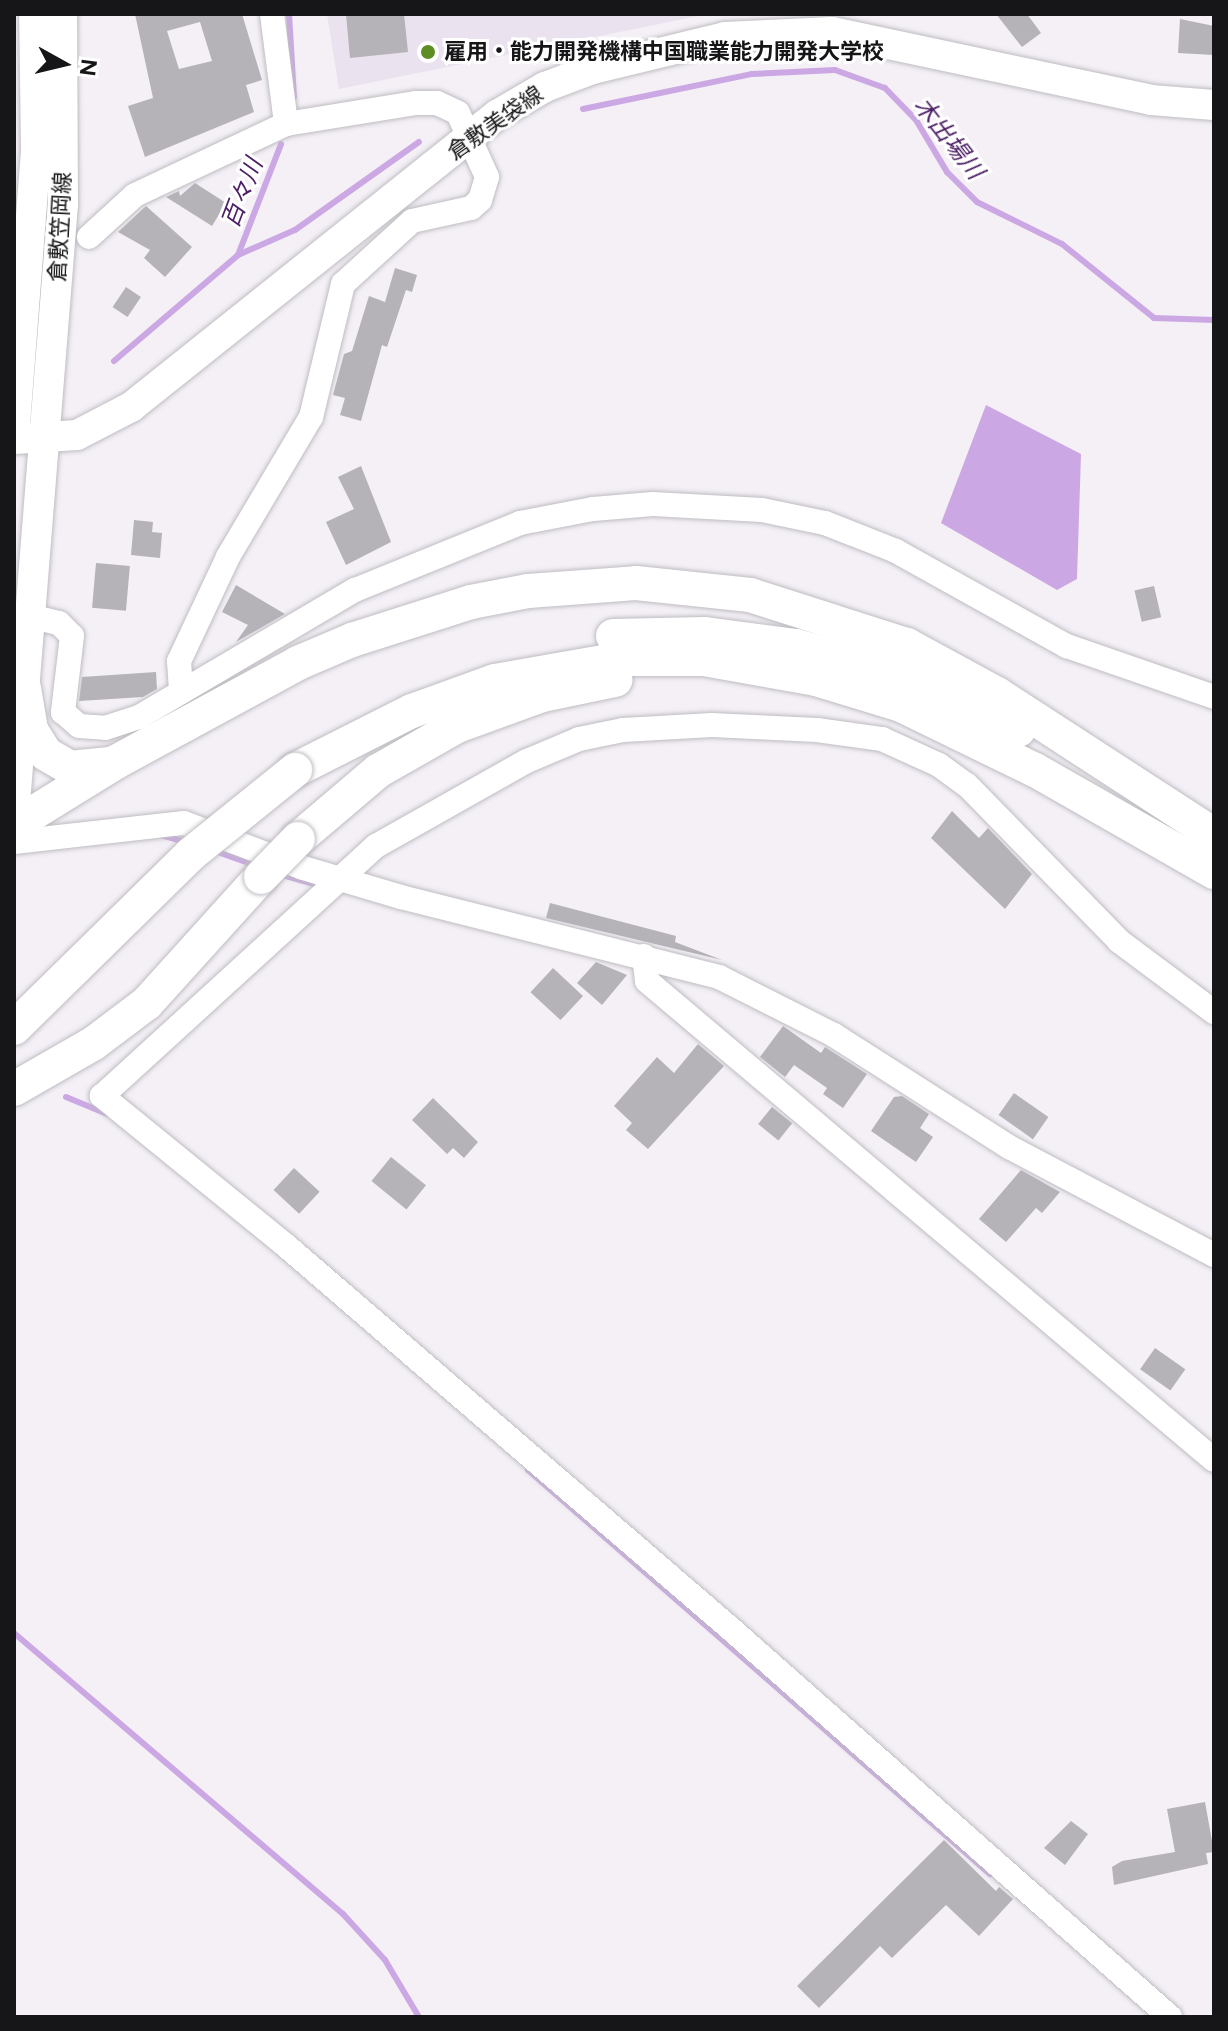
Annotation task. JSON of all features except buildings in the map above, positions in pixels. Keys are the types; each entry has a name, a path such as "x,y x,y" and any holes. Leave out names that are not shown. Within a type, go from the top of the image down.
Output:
{"highway":[{"path":"14,825 116,762 298,663 412,619 528,591 636,583 750,595 856,624 907,645 997,694 1131,785 1214,835"},
{"path":"14,1028 191,854 359,721 451,675 576,641 676,634 796,646 875,667 960,701 1131,785"},
{"path":"295,770 412,711 535,671 664,657 774,670 859,690 948,725 1214,872"},
{"path":"19,1084 94,1043 147,1003 298,839 378,771 500,708 625,679 774,670"},
{"path":"24,688 31,730 46,754 70,768 116,762"}],"main road":[{"name":"倉敷笠岡線","path":"14,438 36,149 34,14"},
{"name":"倉敷笠岡線","path":"46,439 63,204 62,14"},
{"name":"倉敷美袋線","path":"14,438 46,439 89,430 131,407 471,136 533,93 593,69 725,37 797,30 882,39 1151,100 1214,105"},
{"path":"14,816 46,439"}],"street":[{"path":"272,14 286,124"},
{"path":"89,237 135,195 286,124 437,103 458,113 487,177 480,200 460,212 412,221 343,284 311,417 212,591 179,661 181,692"},
{"path":"30,616 59,623 72,636 61,702 63,712 79,726 122,725 293,622 432,555 520,523 593,509 653,504 762,510 825,523 896,551 1067,646 1214,697"},
{"path":"1170,2017 696,1598 284,1244 102,1096 376,846 459,795 579,739 623,730 712,725 882,739 967,785 1119,941 1214,1012"},
{"path":"14,842 184,823 332,884 644,956 719,977 766,997 1009,1147 1214,1255"},
{"path":"644,956 647,981 1214,1460"}],"shaded area":[{"name":"雇用・能力開発機構中国職業能力開発大学校","path":"327,14 708,14 339,89"},
{"path":"986,405 1081,454 1077,579 1057,590 941,523"}],"waterway":[{"name":"百々川","path":"289,14 294,97"},
{"name":"木出場川","path":"583,109 752,74 835,70 885,88 916,120 947,172 977,202 1062,244 1154,318 1214,320"},
{"name":"木出場川","path":"114,361 238,255 295,230 419,142"},
{"name":"百々川","path":"238,255 281,144"},
{"path":"161,835 185,842"},
{"path":"215,851 257,866"},
{"path":"279,874 314,884"},
{"path":"66,1097 107,1114"},
{"path":"528,1470 990,1874"},
{"path":"14,1633 343,1914 385,1960 419,2017"}],"place":[{"name":"雇用・能力開発機構中国職業能力開発大学校","path":"428,52"}]}
